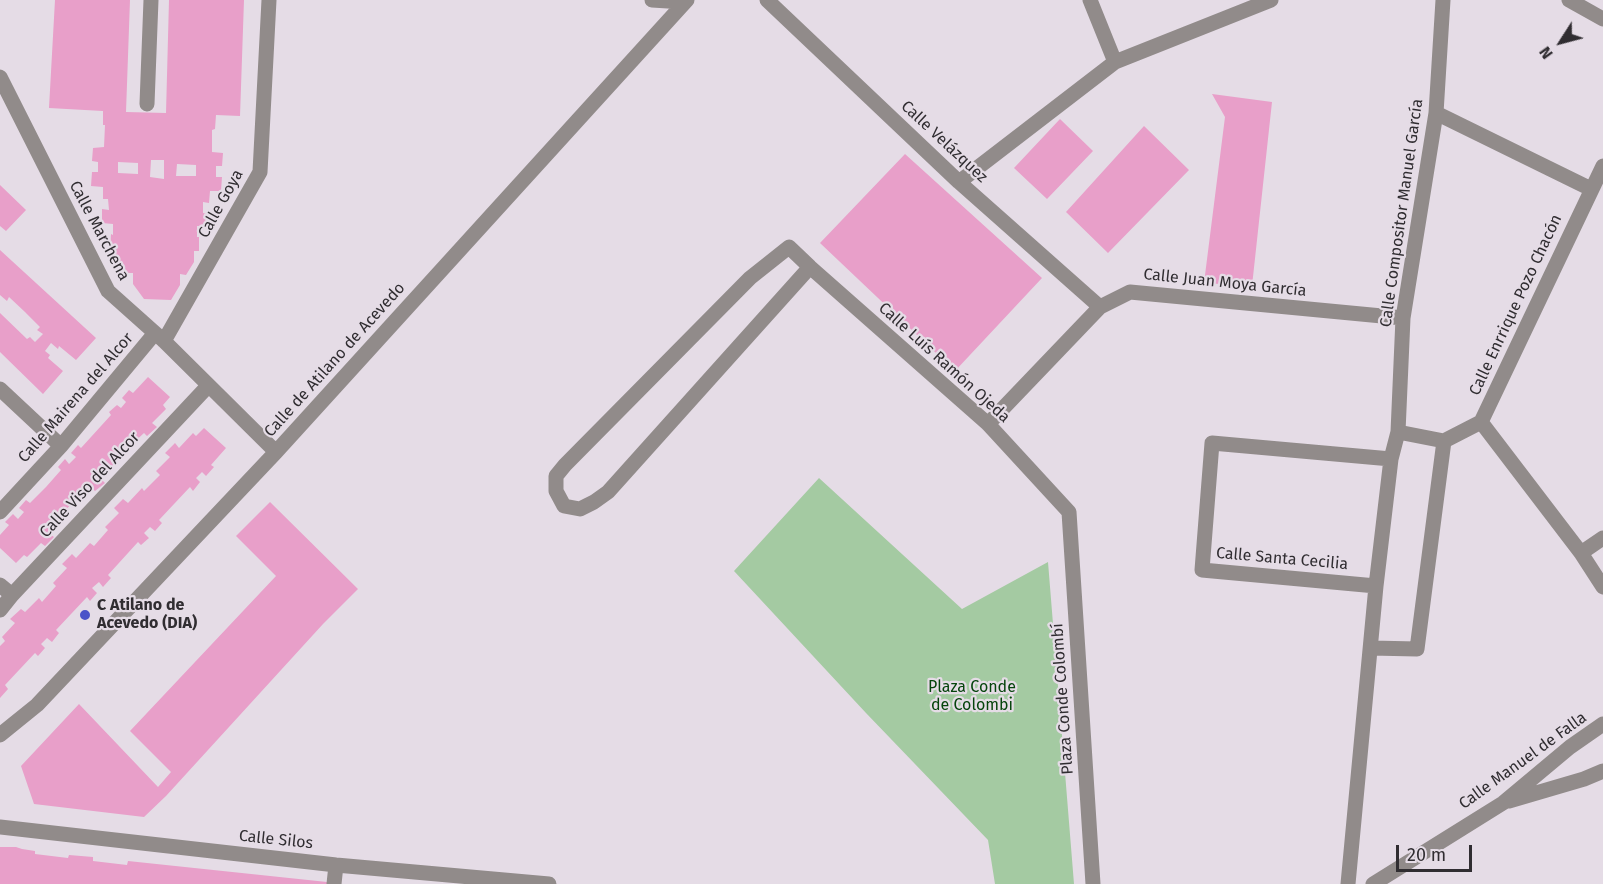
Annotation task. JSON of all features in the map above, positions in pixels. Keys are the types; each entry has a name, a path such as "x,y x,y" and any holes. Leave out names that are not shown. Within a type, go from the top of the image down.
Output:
{"street":[{"path":"147,104 151,0"},
{"name":"Calle Goya","path":"160,337 260,172 269,0"},
{"path":"652,0 686,1"},
{"name":"Calle Velázquez","path":"767,0 959,182 1100,307"},
{"path":"1090,0 1115,62"},
{"path":"959,182 1115,62 1271,0"},
{"name":"Calle Compositor Manuel García","path":"1348,884 1376,586 1391,459 1398,432 1403,318 1436,113 1443,0"},
{"path":"1569,0 1603,20"},
{"name":"Calle de Atilano de Acevedo","path":"0,735 37,705 276,452 686,1"},
{"name":"Calle Marchena","path":"0,77 108,291 160,337 276,452"},
{"path":"1436,113 1591,189"},
{"name":"Calle Enrrique Pozo Chacón","path":"1444,441 1481,422 1603,166"},
{"name":"Calle Luís Ramón Ojeda","path":"810,267 608,492 580,509 564,506 556,491 556,476 564,465 750,278 789,247 988,424 1070,512"},
{"name":"Calle Juan Moya García","path":"988,424 1100,307 1130,292 1403,318"},
{"name":"Calle Mairena del Alcor","path":"0,512 160,337"},
{"name":"Calle Viso del Alcor","path":"0,610 208,386"},
{"path":"0,389 61,446"},
{"path":"1481,422 1581,553 1603,587"},
{"path":"1371,648 1417,650 1444,441 1398,432"},
{"name":"Calle Santa Cecilia","path":"1376,586 1202,570 1212,443 1391,459"},
{"name":"Plaza Conde Colombí","path":"1070,512 1093,884"},
{"path":"1581,553 1603,538"},
{"path":"0,585 12,595"},
{"name":"Calle Manuel de Falla","path":"1373,884 1503,803 1570,747 1603,724"},
{"path":"1503,803 1603,771"},
{"name":"Calle Silos","path":"0,827 336,865 500,882 549,884"},
{"path":"334,884 336,865"}],"green space":[{"name":"Plaza Conde de Colombi","path":"819,478 962,609 1048,562 1074,884 995,884 988,840 734,571"}],"building":[{"path":"55,0 130,0 126,112 166,113 169,0 244,0 240,116 216,115 215,129 212,130 212,152 223,153 222,166 216,166 216,177 222,177 221,191 210,191 209,203 203,202 203,213 210,214 209,227 197,226 199,251 194,251 194,262 186,275 180,274 180,285 171,300 144,299 133,284 133,273 124,273 114,254 115,249 110,249 113,224 102,223 102,209 109,210 108,199 103,199 103,187 91,186 92,172 98,172 98,162 92,161 93,148 104,147 103,111 49,108","holes":["151,160 164,160 164,179 150,177","118,162 138,163 138,174 118,173","177,164 196,165 196,176 176,176"]},
{"path":"1212,94 1272,102 1252,286 1204,283 1225,117"},
{"path":"1060,119 1093,151 1047,199 1014,168"},
{"path":"1144,126 1189,170 1108,253 1066,212"},
{"path":"905,154 1042,278 955,371 820,243"},
{"path":"0,185 26,210 6,231 0,226"},
{"path":"0,250 96,338 76,360 59,346 58,349 51,343 45,351 50,355 48,358 63,371 43,394 0,352 0,313 27,339 30,337 35,342 43,334 37,330 40,327 9,297 7,301 0,295"},
{"path":"148,377 170,397 163,405 166,409 152,423 157,427 147,436 144,433 129,447 126,445 111,461 114,464 101,479 105,483 95,491 92,488 78,502 75,500 60,516 64,518 50,534 54,537 45,546 41,543 27,557 24,555 16,563 0,548 0,535 9,525 5,522 13,514 18,519 24,512 19,508 26,500 30,503 46,487 61,470 58,467 65,459 69,464 76,457 71,453 78,445 81,448 111,415 109,412 117,405 121,408 126,402 122,398 129,390 133,393"},
{"path":"204,428 226,448 211,465 214,467 206,476 202,472 196,478 200,482 193,491 190,487 159,520 162,523 155,531 150,527 144,533 149,538 141,545 138,542 108,575 111,578 103,587 99,582 92,588 97,593 90,601 87,597 56,630 59,633 52,642 47,638 41,644 45,648 38,656 35,653 5,685 8,689 0,698 0,646 5,641 2,637 15,623 10,619 21,609 25,612 39,598 42,602 56,586 53,583 67,568 62,564 72,554 76,558 90,543 94,546 108,530 105,527 119,513 114,508 123,499 128,503 142,488 144,491 160,475 156,471 170,457 165,453 175,443 179,448 193,433 196,436"},
{"path":"270,502 358,589 144,817 34,804 21,766 79,704 158,787 171,772 130,731 276,576 236,536"},
{"path":"0,847 16,847 35,851 35,854 68,858 69,855 93,857 93,861 127,865 128,861 327,882 327,884 0,884"}],"place":[{"name":"C Atilano de Acevedo (DIA)","path":"85,615"}]}
